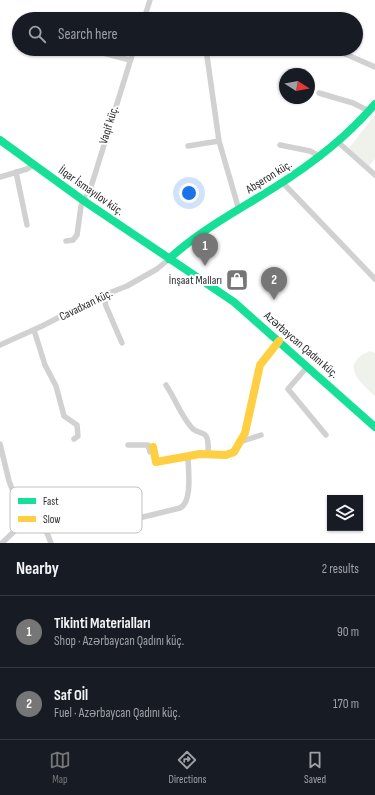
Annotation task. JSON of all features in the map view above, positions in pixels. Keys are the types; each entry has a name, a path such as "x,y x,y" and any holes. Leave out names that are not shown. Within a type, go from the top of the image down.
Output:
{"main road":[{"name":"Abşeron küç.","path":"168,259 182,246 283,183 321,157 339,143 375,104"},
{"name":"İlqar İsmayılov küç.","path":"0,140 33,165 168,259"},
{"name":"Azərbaycan Qadını küç.","path":"168,259 234,302 375,427"},
{"path":"153,447 156,462 188,456 231,454 240,442 250,416 260,365 279,341"}],"street":[{"path":"146,12 150,0"},
{"path":"115,56 130,60"},
{"name":"Vaqif küç.","path":"66,241 76,238 80,212 90,190 131,56"},
{"path":"207,56 218,141 239,210"},
{"path":"350,56 375,67"},
{"path":"319,93 353,103 369,111"},
{"path":"188,146 218,141"},
{"path":"339,143 375,175"},
{"path":"280,145 310,151 321,157"},
{"path":"0,177 27,169 33,165"},
{"path":"16,172 27,225"},
{"path":"283,183 375,279"},
{"name":"Cavadxan küç.","path":"0,345 135,281 157,269 168,259"},
{"path":"103,295 106,306 122,343"},
{"path":"34,330 45,365 56,386 64,416 77,425 78,436 74,439"},
{"path":"308,366 289,386 288,389 326,435"},
{"path":"166,385 175,398 183,418 194,431 205,435 208,438 208,454"},
{"path":"240,442 261,435"},
{"path":"0,444 11,487"},
{"path":"128,445 148,445 152,460 156,462"},
{"path":"142,517 180,508 185,504 188,493 188,456"},
{"path":"2,543 12,533"},
{"path":"48,533 51,543"}],"shaded area":[{"path":"375,115 375,159 369,166 349,148"},
{"path":"370,351 375,353 375,396 358,379 354,367 355,362 361,356"}],"traffic: fast":[{"path":"169,259 220,221 315,160 352,128 375,104"},
{"path":"0,140 84,201 234,302 375,427"}],"traffic: slow":[{"path":"153,447 156,462 200,454 226,455 234,452 245,433 260,365 279,341"}],"place":[{"name":"Tikinti Materialları","path":"205,266"},
{"name":"İnşaat Malları","path":"237,280"},
{"name":"Saf Oİl","path":"274,300"}]}
